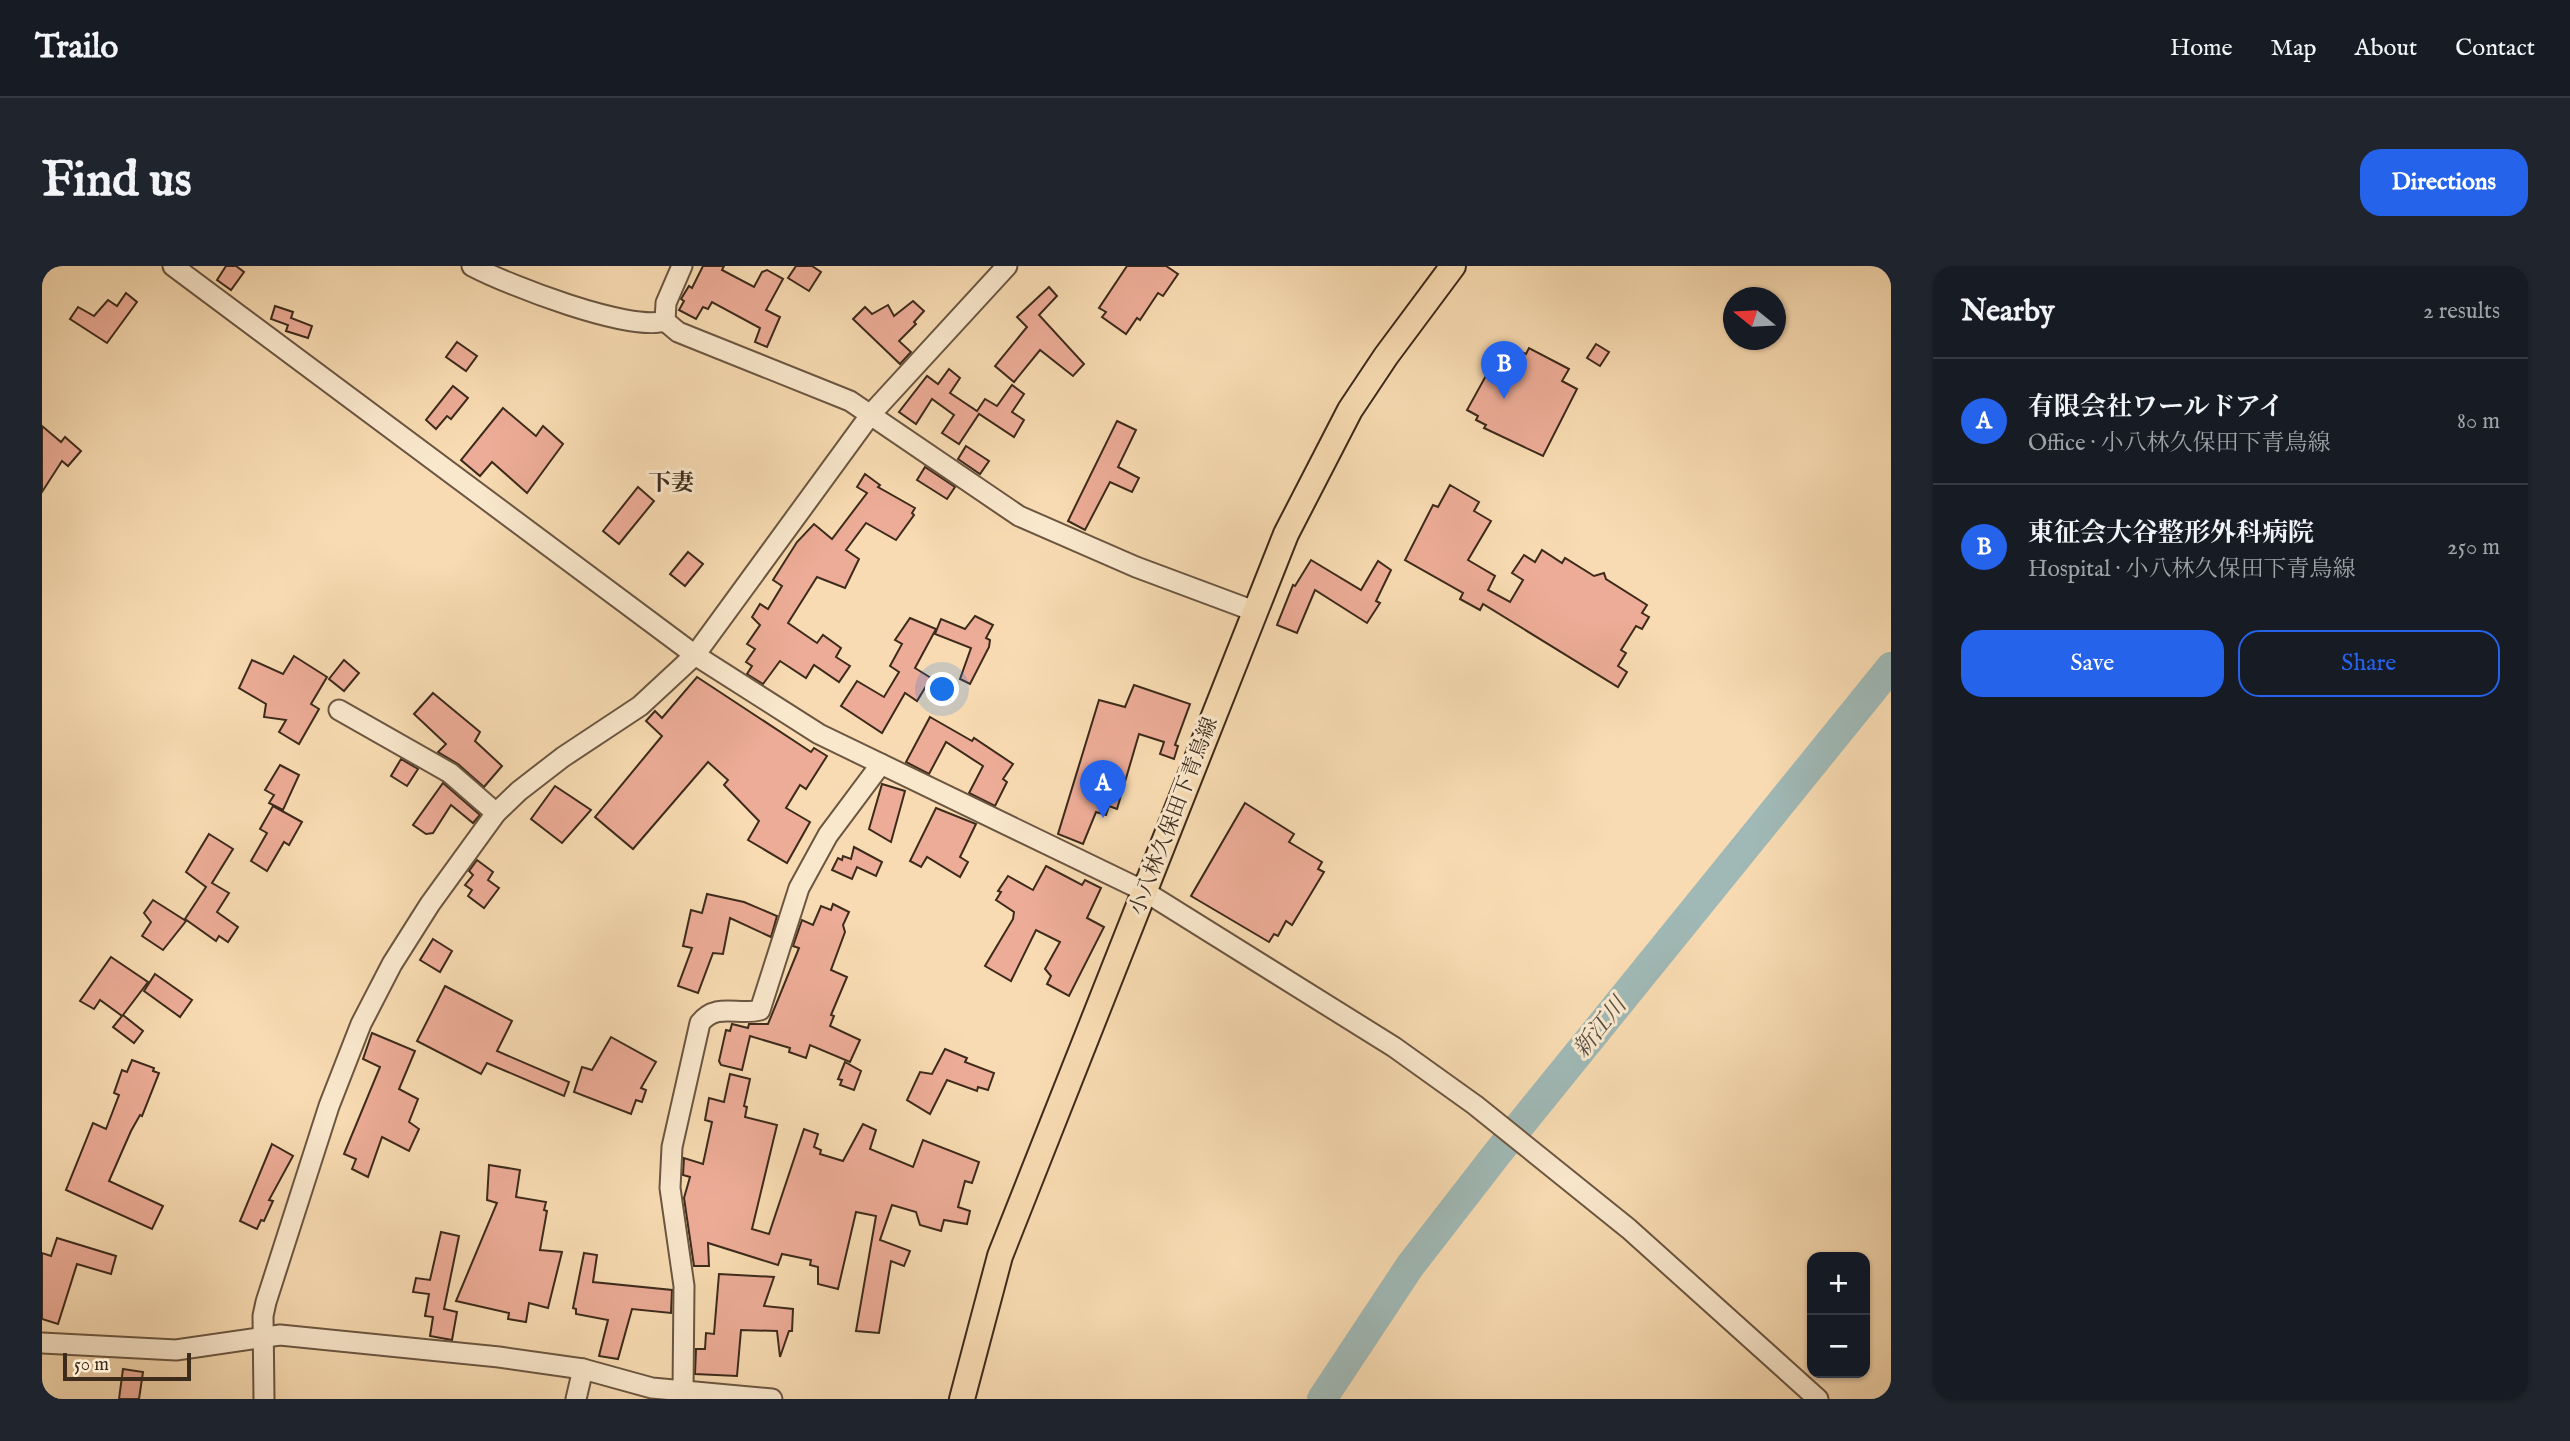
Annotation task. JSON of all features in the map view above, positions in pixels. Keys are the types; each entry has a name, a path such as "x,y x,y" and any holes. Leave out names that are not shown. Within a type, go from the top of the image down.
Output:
{"main road":[{"name":"小八林久保田下青鳥線","path":"962,1399 1000,1256 1286,534 1350,410 1386,356 1453,266"}],"street":[{"path":"173,266 695,655 782,713 1144,891 1394,1047 1475,1105 1629,1229 1818,1399"},
{"path":"472,266 607,317 653,325 665,321"},
{"path":"665,321 666,303 682,266"},
{"path":"264,1399 263,1335 266,1302 329,1106 360,1024 430,904 496,813 563,757 641,706 695,655 871,414 1007,266"},
{"path":"665,321 678,331 850,401 1019,516 1136,567 1254,611"},
{"path":"339,710 450,773 496,813"},
{"path":"683,1392 684,1286 670,1188 672,1147 700,1023 708,1013 725,1010 748,1013 760,1010 799,888 828,835 881,764"},
{"path":"42,1343 176,1350 263,1335 499,1357 583,1369 652,1388 772,1399"},
{"path":"576,1399 583,1369"}],"building":[{"path":"226,266 236,266 244,272 231,290 217,280"},
{"path":"703,266 724,266 722,270 754,287 762,272 767,270 783,279 766,310 780,317 767,347 755,342 760,328 712,302 708,309 703,307 696,319 679,310 684,301 681,299 689,286 692,288"},
{"path":"796,266 812,266 821,272 809,291 788,278"},
{"path":"1127,266 1166,266 1178,274 1163,296 1158,293 1140,320 1137,318 1126,334 1102,317 1106,312 1099,308"},
{"path":"1049,287 1057,296 1039,315 1084,364 1073,376 1040,350 1014,382 995,366 1027,327 1017,317"},
{"path":"126,293 137,302 107,343 70,319 78,307 94,316 108,300 117,306"},
{"path":"913,301 924,311 914,322 916,324 899,341 911,352 900,364 853,319 865,307 872,314 888,305 894,316"},
{"path":"275,306 293,312 291,318 312,326 308,338 286,331 288,325 271,319"},
{"path":"457,342 477,356 466,371 446,357"},
{"path":"1596,344 1609,352 1600,366 1587,358"},
{"path":"1514,348 1526,354 1529,348 1569,369 1562,381 1577,389 1543,456 1484,428 1486,425 1476,420 1478,416 1467,410 1488,372 1492,374 1500,360 1506,363"},
{"path":"949,369 960,378 950,393 977,411 985,399 997,406 1012,385 1024,394 1012,412 1024,420 1014,437 979,414 959,444 942,433 954,415 932,399 916,424 899,412 927,376 938,384"},
{"path":"453,386 468,398 451,419 447,416 436,429 426,420"},
{"path":"503,408 536,436 543,426 563,444 527,493 492,462 480,476 461,460"},
{"path":"1117,421 1136,430 1118,467 1139,478 1132,492 1110,482 1085,530 1068,521"},
{"path":"42,426 61,442 65,437 81,451 68,466 62,461 42,492"},
{"path":"966,446 989,461 980,474 958,459"},
{"path":"925,467 955,487 947,499 917,480"},
{"path":"865,474 880,485 878,487 915,508 912,513 914,515 896,540 866,523 846,550 859,559 845,588 817,577 788,623 817,643 823,635 841,648 836,657 850,666 839,682 814,665 806,678 780,661 763,684 747,674 752,666 746,662 755,649 747,644 760,625 752,617 760,604 768,609 782,586 773,580 797,542 814,524 832,539 867,493 857,487"},
{"path":"1450,485 1479,502 1474,511 1491,521 1468,560 1495,576 1488,590 1510,602 1523,580 1512,573 1524,555 1535,562 1542,550 1562,563 1565,558 1594,576 1604,573 1606,579 1647,605 1642,613 1649,617 1642,629 1636,626 1621,650 1626,653 1618,666 1627,672 1618,687 1483,604 1480,610 1460,599 1463,593 1405,560 1433,505 1438,507"},
{"path":"638,487 654,501 619,544 603,531"},
{"path":"688,552 703,564 685,586 670,574"},
{"path":"1311,560 1361,590 1378,561 1391,570 1376,601 1380,603 1367,623 1315,590 1297,633 1277,625 1293,585 1295,586"},
{"path":"975,616 993,625 986,638 990,640 989,647 970,684 960,679 971,648 935,634 941,619 965,629"},
{"path":"910,618 936,629 915,668 931,678 917,701 905,693 882,733 841,706 857,681 884,697 899,672 890,666 902,644 895,640"},
{"path":"294,656 327,677 311,704 319,709 299,744 279,732 286,720 264,717 266,704 239,688 252,660 283,674"},
{"path":"344,660 359,673 344,691 329,679"},
{"path":"697,677 811,752 814,748 827,756 806,789 800,785 786,808 810,822 787,863 748,840 759,821 724,785 728,780 708,762 633,849 595,817 662,736 646,721 655,711 662,718"},
{"path":"1134,685 1190,704 1175,745 1178,746 1174,759 1160,754 1164,742 1139,734 1117,809 1109,806 1106,815 1096,812 1083,844 1058,834 1099,700 1125,707"},
{"path":"433,693 480,732 475,741 502,766 484,787 458,764 438,752 446,744 414,714"},
{"path":"930,717 972,741 974,738 1013,764 1003,779 1007,782 995,806 969,793 983,766 946,742 929,774 906,762"},
{"path":"401,759 418,769 407,786 391,776"},
{"path":"280,765 299,775 283,810 269,803 274,795 265,790"},
{"path":"443,783 480,815 473,823 451,805 433,833 426,834 413,825"},
{"path":"882,784 905,791 891,842 869,829"},
{"path":"555,786 591,810 562,843 531,819"},
{"path":"1245,803 1294,834 1289,842 1322,862 1318,869 1324,872 1292,925 1286,921 1278,936 1274,934 1269,942 1191,896"},
{"path":"273,806 302,822 289,845 284,842 267,871 251,861 267,833 260,829"},
{"path":"936,808 976,824 960,857 968,862 960,877 927,857 921,867 910,861"},
{"path":"209,834 233,849 212,883 229,893 217,912 238,927 228,942 219,936 216,941 185,919 206,887 186,872"},
{"path":"854,847 882,862 876,876 857,867 852,879 832,870 838,858 842,860 843,856 851,859"},
{"path":"477,860 493,872 488,880 499,888 484,908 468,896 472,890 465,885 473,875 469,871"},
{"path":"1046,866 1082,885 1085,880 1101,888 1087,918 1104,927 1069,996 1047,984 1051,976 1045,969 1060,942 1036,930 1011,981 985,966 1013,919 1014,912 996,900 1001,892 998,891 1008,876 1033,890"},
{"path":"707,894 744,902 777,916 771,937 730,918 723,954 713,953 698,993 678,986 692,948 683,946 691,910 702,913"},
{"path":"153,900 186,921 163,950 142,936 151,922 144,913"},
{"path":"833,904 849,912 843,925 845,932 831,970 847,977 831,1015 834,1016 830,1026 860,1040 850,1062 810,1045 806,1058 789,1052 790,1048 750,1036 742,1070 721,1065 719,1061 726,1030 730,1031 732,1024 748,1028 749,1024 768,1024 799,948 793,946 802,920 813,925 821,906 831,910"},
{"path":"433,939 452,951 440,972 420,960"},
{"path":"111,957 148,982 123,1015 143,1031 134,1043 113,1027 122,1016 100,1000 94,1009 80,1001"},
{"path":"155,974 192,1000 180,1017 144,991"},
{"path":"445,986 512,1021 497,1051 569,1082 564,1096 487,1063 481,1074 417,1041"},
{"path":"372,1033 415,1051 399,1089 418,1099 409,1122 419,1129 409,1151 382,1137 368,1177 352,1169 356,1159 344,1154 380,1067 363,1059"},
{"path":"611,1037 656,1062 641,1088 646,1090 642,1102 636,1100 631,1114 574,1092 582,1067 592,1070"},
{"path":"945,1049 967,1058 965,1062 994,1073 988,1090 978,1087 977,1091 947,1080 930,1114 907,1100 920,1072 932,1074"},
{"path":"132,1060 154,1068 153,1071 159,1073 142,1116 140,1115 131,1131 109,1181 163,1206 152,1229 66,1190 93,1123 106,1129 119,1095 114,1093 122,1070 127,1072"},
{"path":"845,1062 861,1071 854,1090 840,1085 842,1080 838,1079"},
{"path":"730,1074 750,1079 744,1106 747,1107 745,1117 777,1125 752,1229 769,1234 804,1129 818,1134 814,1147 821,1150 820,1154 843,1161 863,1124 876,1130 870,1149 913,1167 923,1140 979,1162 972,1183 965,1181 958,1207 970,1211 967,1224 944,1220 941,1231 920,1225 916,1212 892,1205 880,1240 910,1251 904,1266 891,1261 879,1333 856,1331 876,1216 856,1212 838,1289 818,1284 818,1267 810,1265 811,1260 782,1254 778,1265 708,1243 709,1266 694,1266 684,1198 690,1177 683,1175 684,1158 703,1164 712,1122 705,1120 709,1098 724,1102"},
{"path":"272,1144 293,1156 269,1200 273,1201 264,1221 261,1220 257,1229 240,1221"},
{"path":"489,1165 520,1170 516,1197 546,1202 544,1210 547,1211 540,1250 562,1252 548,1308 529,1303 526,1322 508,1319 509,1313 456,1301 497,1203 487,1200"},
{"path":"441,1232 459,1236 444,1309 457,1312 452,1340 430,1336 433,1317 425,1316 429,1294 413,1292 416,1278 430,1280"},
{"path":"57,1238 116,1256 111,1274 77,1264 58,1324 42,1319 42,1253 51,1256"},
{"path":"584,1253 597,1255 593,1282 672,1290 671,1313 632,1309 618,1359 599,1356 608,1320 576,1314 576,1309 573,1308"},
{"path":"719,1274 774,1277 764,1306 793,1309 792,1331 789,1331 780,1357 777,1331 741,1330 737,1376 695,1374 696,1349 705,1349 706,1333 714,1334"},
{"path":"123,1369 143,1372 139,1399 119,1399"}],"waterway":[{"name":"新江川","path":"1322,1399 1410,1266 1496,1155 1891,667"}],"place":[{"name":"東征会大谷整形外科病院","path":"1504,399"},
{"name":"有限会社ワールドアイ","path":"1103,818"}],"district":[{"name":"下妻","path":"671,482"}]}
